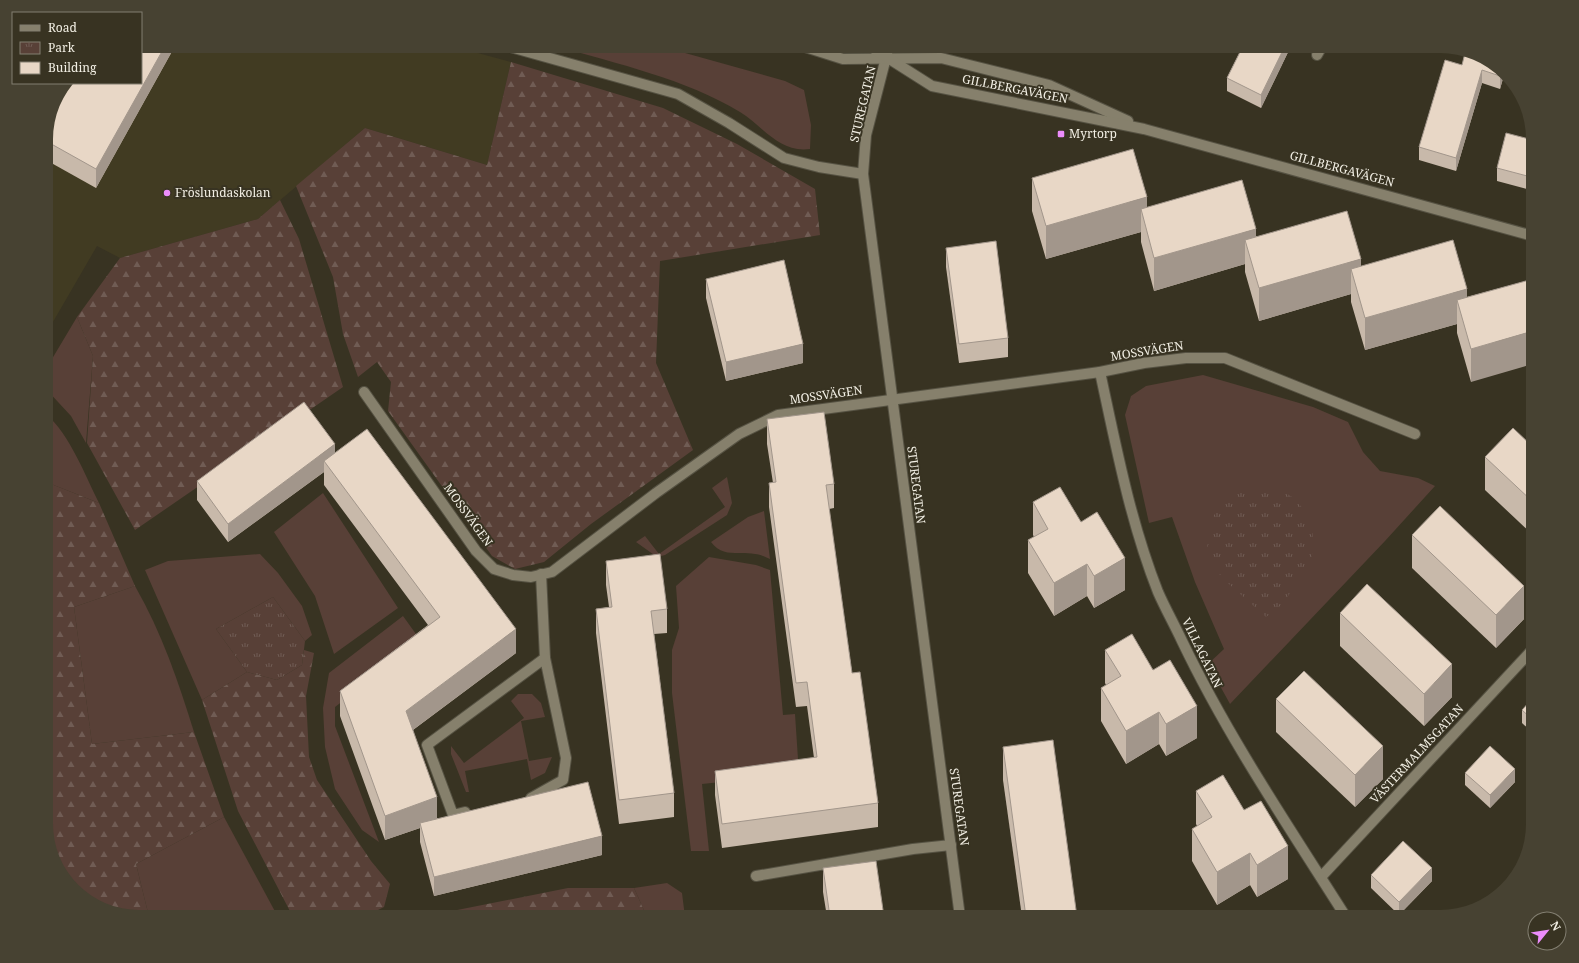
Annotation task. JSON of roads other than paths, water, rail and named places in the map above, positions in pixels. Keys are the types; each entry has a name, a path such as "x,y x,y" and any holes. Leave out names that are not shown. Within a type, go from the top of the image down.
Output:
{"street":[{"path":"532,53 678,94 729,123 784,158 819,168 863,174"},
{"name":"GILLBERGAVÄGEN","path":"824,53 843,59 941,58 1049,85 1144,129"},
{"name":"GILLBERGAVÄGEN","path":"879,53 932,86 1144,129 1526,234"},
{"name":"STUREGATAN","path":"888,53 866,135 863,174 959,910"},
{"name":"MOSSVÄGEN","path":"364,392 476,551 494,568 513,575 531,577 552,572 656,493 739,434 778,415 1100,372 1144,363 1186,358 1225,358 1415,434"},
{"name":"VILLAGATAN","path":"1100,372 1125,487 1140,539 1158,592 1205,689 1342,910"},
{"path":"520,801 535,798 563,780 566,758 546,658 541,574"},
{"name":"VÄSTERMALMSGATAN","path":"1321,877 1526,657"},
{"path":"475,810 453,815 427,745 546,658"},
{"path":"756,876 913,849 951,845"}],"place":[{"name":"Myrtorp","path":"1061,134"},
{"name":"Fröslundaskolan","path":"167,193"}]}
